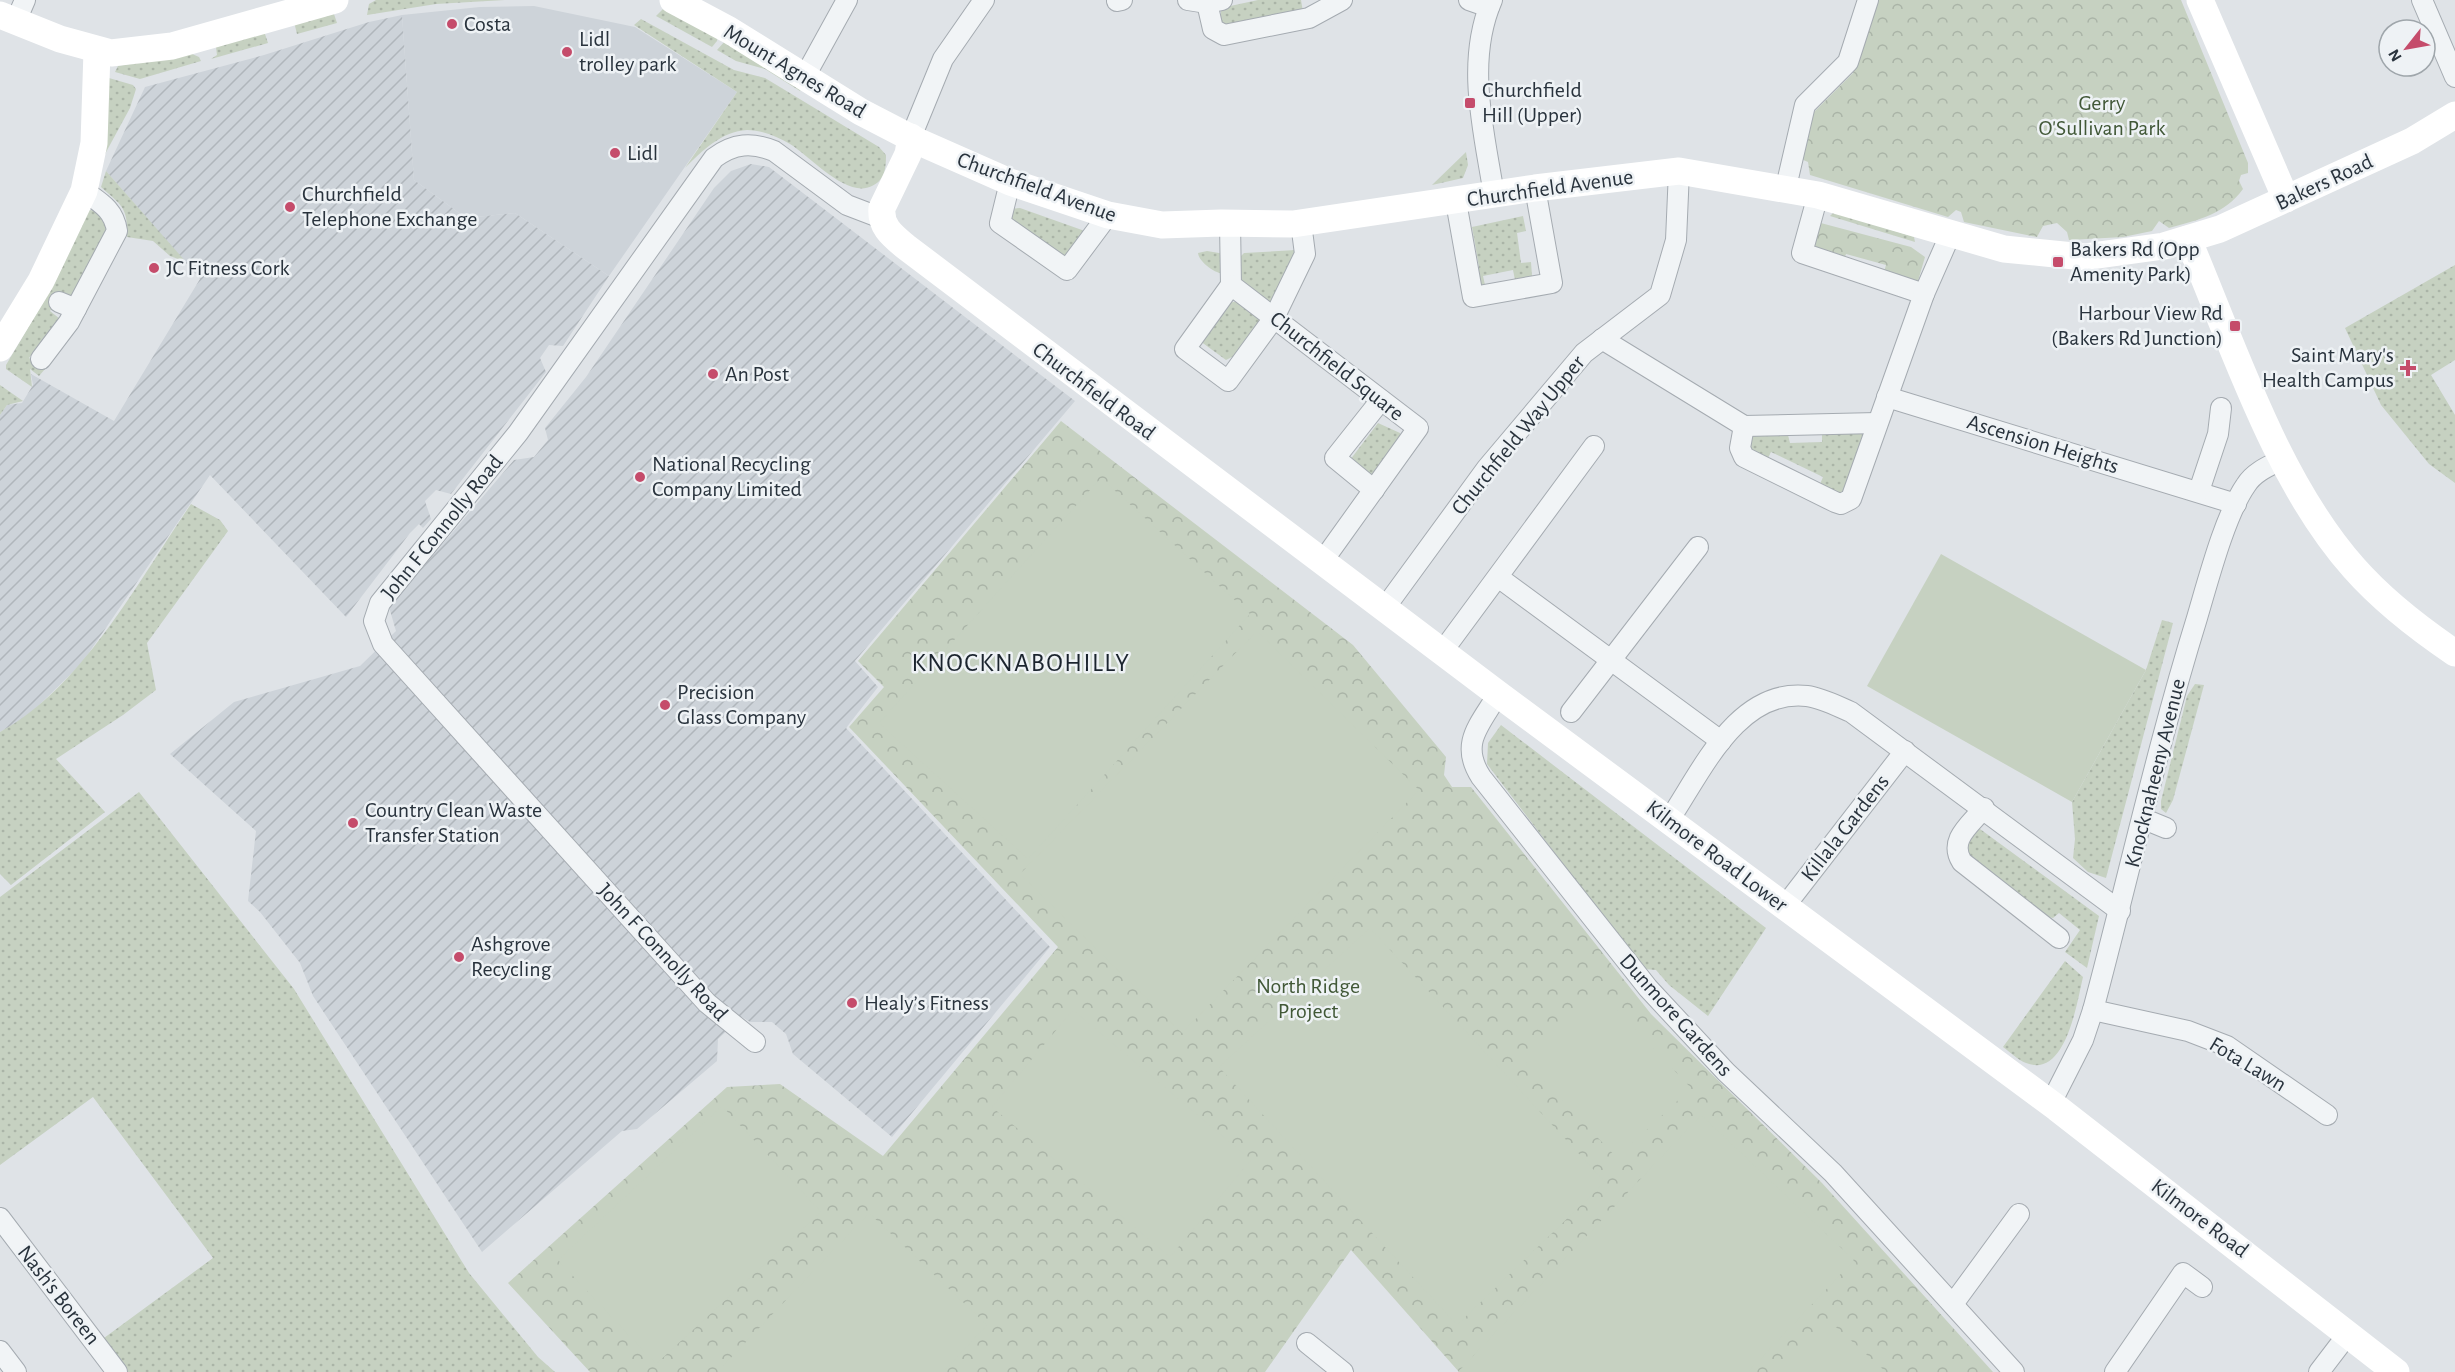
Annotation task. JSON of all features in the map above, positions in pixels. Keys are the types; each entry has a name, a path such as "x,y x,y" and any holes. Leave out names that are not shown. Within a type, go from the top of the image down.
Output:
{"street":[{"name":"Mount Agnes Road","path":"673,0 729,30 861,112 914,139"},
{"path":"804,78 847,0"},
{"path":"881,218 882,208 908,154 943,59 984,0"},
{"path":"1206,1 1213,29 1224,35 1309,18 1342,0"},
{"path":"1468,0 1490,4 1480,45 1477,89 1494,195"},
{"path":"1786,187 1806,105 1848,62 1868,0"},
{"path":"2200,0 2286,199"},
{"path":"2422,0 2455,77"},
{"path":"13,13 98,51 124,52 172,46 321,2"},
{"path":"0,348 40,281 84,191 94,143 98,51"},
{"name":"Bakers Road","path":"2188,239 2220,229 2412,141 2455,115"},
{"name":"Churchfield Avenue","path":"914,139 1011,182 1108,215 1162,225 1301,223 1456,202 1535,188 1679,171 1786,187 2004,249 2084,257 2164,246 2188,239"},
{"name":"John F Connolly Road","path":"754,1042 707,1003 512,789 383,644 374,621 380,603 518,433 714,158 737,146 761,146 774,151 847,205 881,218"},
{"name":"Churchfield Way Upper","path":"1384,609 1487,468 1584,353 1660,295 1676,240 1679,171"},
{"path":"1011,182 999,223 1067,270 1108,215"},
{"path":"1456,202 1473,297 1552,283 1535,188"},
{"path":"40,358 67,306 117,231 114,216 109,209 84,191"},
{"path":"1818,195 1802,253 1924,294"},
{"name":"Churchfield Road","path":"881,218 889,232 980,305 1384,609"},
{"path":"1230,223 1231,285 1185,349 1228,381 1274,318 1305,254 1301,223"},
{"path":"1744,426 1740,448 1744,457 1841,504 1851,499 1924,294 1950,235"},
{"path":"2188,239 2283,459 2310,509 2353,567 2404,617 2455,653"},
{"name":"Churchfield Square","path":"1231,285 1418,428 1322,562"},
{"path":"1602,339 1744,426 1877,423"},
{"name":"Ascension Heights","path":"1887,397 2236,504"},
{"path":"1374,490 1335,458 1381,400"},
{"path":"2199,491 2218,434 2221,408"},
{"path":"1442,652 1594,446"},
{"name":"Knocknaheeny Avenue","path":"2051,1103 2083,1040 2093,1010 2181,669 2213,565 2236,504 2250,479 2283,459"},
{"path":"1571,712 1698,547"},
{"path":"1498,577 1721,741"},
{"name":"Kilmore Road Lower","path":"1384,609 2051,1103"},
{"name":"Dunmore Gardens","path":"1498,694 1473,738 1470,750 1481,777 1648,988 1726,1072 1833,1173 2014,1372"},
{"name":"Killala Gardens","path":"1669,820 1721,741 1739,720 1761,706 1782,699 1807,696 1851,712 2120,910"},
{"name":"Killala Gardens","path":"1785,906 1905,751"},
{"path":"1984,808 1957,842 1957,854 1962,862 2059,938"},
{"path":"2144,819 2166,828"},
{"name":"Fota Lawn","path":"2093,1010 2188,1031 2226,1046 2327,1115"},
{"name":"Kilmore Road","path":"2051,1103 2396,1372"},
{"path":"1953,1304 2019,1214"},
{"name":"Nash's Boreen","path":"0,1218 117,1372"},
{"path":"2115,1372 2183,1273 2202,1287"},
{"path":"2319,1372 2348,1334"},
{"path":"1307,1343 1343,1372"},
{"path":"1,1354 16,1372"}],"shaded area":[{"path":"534,6 635,27 737,92 609,276 515,213 466,218 414,180 402,15 480,7"},
{"path":"402,15 414,180 466,218 515,213 609,276 563,346 549,345 540,358 546,372 451,494 436,490 425,501 431,519 423,528 419,524 410,533 346,617 210,475 82,663 26,718 0,732 0,415 7,405 22,403 33,385 31,374 114,421 200,279 106,171 145,87 264,55 369,22"},
{"path":"751,164 769,167 1075,401 855,661 878,687 846,728 1050,947 892,1137 793,1054 786,1034 772,1022 750,1022 742,1017 718,1039 717,1061 637,1129 622,1131 482,1252 313,996 300,963 260,912 248,901 256,831 170,754 234,702 360,666 396,631 389,607 514,460 534,457 548,440 545,428 586,377 714,188 731,171"}],"green space":[{"path":"376,0 505,0 436,4 367,15 369,4"},
{"path":"1258,0 1301,0 1303,12 1221,27 1221,8"},
{"name":"Gerry O'Sullivan Park","path":"1876,0 2181,0 2248,163 2248,173 2241,175 2239,181 2243,189 2228,205 2190,222 2169,228 2159,221 2152,231 2123,237 2069,240 2067,232 2057,223 2043,226 2037,237 1964,222 1961,212 1956,210 1948,217 1810,175 1808,162 1801,159 1812,114 1853,73"},
{"path":"663,9 718,35 717,41 712,47 656,16"},
{"path":"333,11 337,23 297,34 294,22"},
{"path":"641,19 734,70 765,78 879,147 886,155 882,177 872,186 852,187 830,175 785,141 753,130 738,131 721,138 685,168 737,92 634,25"},
{"path":"264,31 268,43 211,59 217,55 216,47"},
{"path":"725,41 801,89 800,91 765,69 736,61 717,50"},
{"path":"190,53 199,57 201,61 140,79 115,72 118,66"},
{"path":"109,78 133,85 136,89 130,108 105,154"},
{"path":"1466,152 1468,165 1463,178 1432,185"},
{"path":"106,171 186,262 170,256 153,241 127,237 125,213 101,187"},
{"path":"1020,208 1085,233 1067,257 1060,257 1008,220 1009,209"},
{"path":"89,210 100,211 109,228 74,297 62,292 50,311 60,319 29,358 45,369 39,376 30,369 32,387 6,369 6,365 55,282"},
{"path":"1834,212 1914,237 1915,242 1830,216"},
{"path":"1523,216 1526,231 1517,233 1521,263 1531,262 1532,276 1515,280 1513,270 1483,276 1485,285 1476,287 1471,270 1479,267 1472,227"},
{"path":"1817,222 1911,247 1925,257 1918,281 1912,282 1883,275 1886,265 1846,254 1843,263 1809,251"},
{"path":"1296,250 1294,267 1273,297 1276,302 1269,304 1246,287 1240,276 1238,259 1244,253"},
{"path":"1207,251 1225,254 1225,274 1212,270 1204,264 1198,253"},
{"name":"Saint Mary's Health Campus","path":"2455,265 2455,360 2431,375 2455,415 2455,483 2429,464 2381,405 2345,328"},
{"path":"1238,301 1259,318 1259,323 1234,356 1226,360 1200,341 1229,303"},
{"path":"0,385 23,401 7,405 0,415"},
{"name":"North Ridge Project","path":"1061,421 1353,645 1446,757 1444,775 1452,787 1471,787 1651,1014 1822,1183 1993,1372 1459,1372 1351,1250 1265,1372 590,1372 508,1283 727,1087 780,1084 883,1156 1058,947 849,727 884,687 858,661"},
{"path":"1378,423 1400,433 1401,439 1373,478 1350,460"},
{"path":"1787,431 1790,443 1822,442 1822,431 1864,434 1842,496 1818,489 1823,477 1771,452 1766,462 1752,456 1748,442 1754,434"},
{"path":"1101,478 1250,614 1028,859 879,723"},
{"path":"191,504 220,520 228,531 147,643 156,690 123,715 56,759 105,812 11,885 0,874 0,732 30,713 83,661 107,630"},
{"path":"1941,554 2146,670 2072,802 1867,686"},
{"path":"2162,620 2173,623 2106,878 2088,872 2073,858 2075,839 2072,802 2146,670"},
{"path":"1257,631 1419,790 1182,1033 1020,874"},
{"path":"2195,684 2204,685 2173,800 2166,813 2161,809 2161,801 2187,696"},
{"path":"1501,725 1766,928 1708,1016 1669,985 1656,970 1643,969 1487,764 1488,743"},
{"path":"139,792 294,989 469,1273 538,1357 555,1372 128,1372 104,1338 213,1258 93,1097 0,1165 0,897"},
{"path":"1980,829 2099,916 2087,968 2065,952 2080,930 2059,913 2053,918 2049,917 1969,856 1967,844 1974,832"},
{"path":"1370,928 1605,1182 1457,1325 1219,1067"},
{"path":"2065,961 2083,977 2067,1035 2051,1060 2040,1065 2026,1063 2003,1047"},
{"path":"1600,992 1691,1088 1617,1158 1526,1062"},
{"path":"1073,1010 1251,1160 1170,1257 992,1107"},
{"path":"722,1106 821,1212 656,1364 558,1260"},
{"path":"1701,1115 1854,1260 1748,1372 1458,1372"},
{"path":"869,1213 987,1325 943,1372 729,1372 723,1366"},
{"path":"1827,1319 1886,1372 1780,1372"}],"place":[{"name":"Costa","path":"452,24"},
{"name":"Lidl trolley park","path":"567,52"},
{"name":"Churchfield Hill (Upper)","path":"1470,103"},
{"name":"Lidl","path":"615,153"},
{"name":"Churchfield Telephone Exchange","path":"290,207"},
{"name":"Bakers Rd (Opp Amenity Park)","path":"2058,262"},
{"name":"JC Fitness Cork","path":"154,268"},
{"name":"Harbour View Rd (Bakers Rd Junction)","path":"2235,326"},
{"name":"Saint Mary's Health Campus","path":"2408,368"},
{"name":"An Post","path":"713,374"},
{"name":"National Recycling Company Limited","path":"640,477"},
{"name":"Precision Glass Company","path":"665,705"},
{"name":"Country Clean Waste Transfer Station","path":"353,823"},
{"name":"Ashgrove Recycling","path":"459,957"},
{"name":"Healy’s Fitness","path":"852,1003"}],"district":[{"name":"KNOCKNABOHILLY","path":"1021,663"}]}
